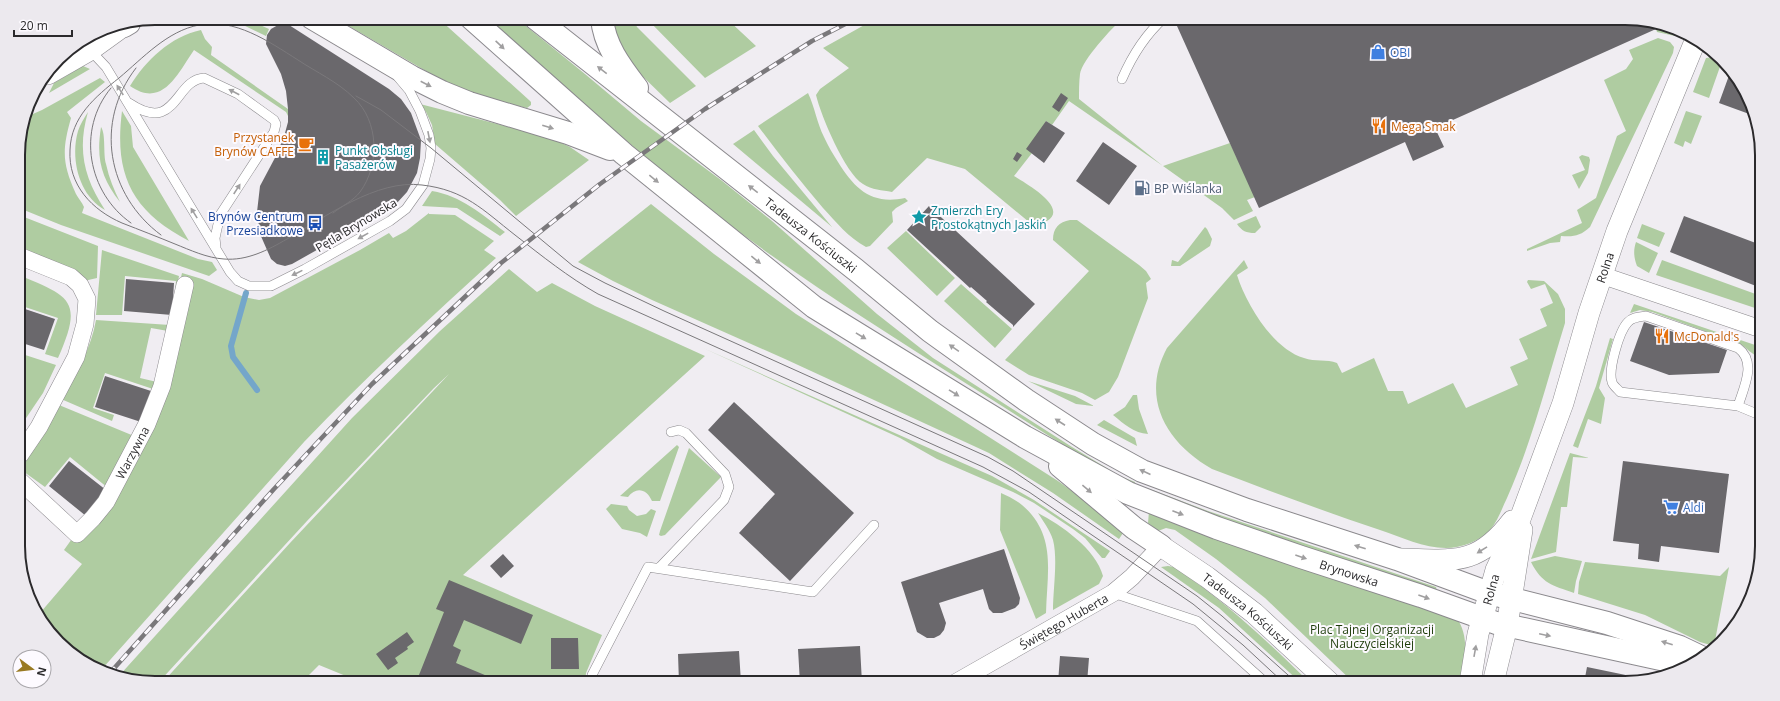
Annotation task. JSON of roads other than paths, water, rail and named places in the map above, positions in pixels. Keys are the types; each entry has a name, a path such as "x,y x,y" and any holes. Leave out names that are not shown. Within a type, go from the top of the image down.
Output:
{"main road":[{"path":"324,25 442,92 469,103 568,133 624,154"},
{"path":"479,25 624,154 814,307 1025,437 1134,528 1161,546"},
{"name":"Tadeusza Kościuszki","path":"544,25 856,270 930,331 1026,400 1093,444 1142,471 1188,489 1247,510 1397,558"},
{"path":"603,25 605,34 617,62 654,112"},
{"name":"Brynowska","path":"1025,437 1142,499 1262,543 1421,596 1482,619 1507,626 1679,664"},
{"path":"1397,558 1489,593 1607,623 1680,647 1696,655"}],"street":[{"path":"63,63 82,49 110,33"},
{"name":"Rolna","path":"1471,676 1482,619 1496,570 1526,501 1564,403 1601,275 1617,231 1694,45"},
{"path":"25,259 71,278 80,285 87,299 85,324 76,357 39,428 25,448"},
{"path":"1601,275 1755,326"},
{"name":"Warzywna","path":"25,486 77,534 94,518 113,491 147,424 162,386 185,284"},
{"path":"1397,558 1451,560 1475,555 1490,545 1504,532 1526,501"},
{"name":"Rolna","path":"1495,676 1507,626 1526,501"},
{"name":"Świętego Huberta","path":"967,676 1113,593 1132,577 1161,546"},
{"name":"Tadeusza Kościuszki","path":"1161,546 1207,577 1254,613 1322,676"}],"lane":[{"path":"1122,79 1133,55 1156,25"},
{"name":"Pętla Brynowska","path":"82,49 106,68 230,272 238,281 249,286 271,286 305,269 383,225 406,209 423,185 430,159 430,135 420,111 408,90 395,73 380,58"},
{"name":"Pętla Brynowska","path":"128,102 145,112 161,112 168,108 198,78 204,78 238,94 274,120 276,124 274,132 220,215 215,238 217,250"},
{"path":"1738,406 1749,365 1744,352 1738,348 1646,316 1637,317 1629,321 1623,328 1610,373 1612,384 1620,392 1738,406 1755,413"},
{"path":"659,568 724,500 729,487 725,474 688,435 679,430 670,432"},
{"path":"592,676 648,567 813,592 874,524"},
{"path":"1113,593 1197,621 1258,676"}],"waterway":[{"path":"246,293 231,346 233,357 257,390"}],"tram line":[{"path":"199,25 176,33 156,46 93,100 86,109 71,138 70,150 70,163 73,174 84,195 111,218 193,251 224,259 241,258 265,251 335,211"},
{"path":"225,25 251,33 305,64 348,92 362,108 372,131 374,144 371,169 367,181 360,192 351,201 335,211"},
{"path":"136,68 123,89 115,111 111,134 112,157 118,179 128,200 143,219 161,235"},
{"path":"111,88 100,105 93,123 91,141 92,160 97,178 105,195 116,210 131,223"},
{"path":"356,96 381,110 431,148 573,266 664,311 988,457 1013,471 1197,596 1222,616 1289,676"},
{"path":"335,211 370,194 387,188 405,185 422,185 450,191 462,196 473,202 535,251 598,294 983,467 1029,492 1193,604 1243,645 1276,676"}],"railway":[{"path":"113,669 274,489 372,384 501,263 600,184 705,109 812,41 843,25"}],"place":[{"name":"OBI","path":"1378,52"},
{"name":"Mega Smak","path":"1379,126"},
{"name":"Przystanek Brynów CAFFE","path":"306,144"},
{"name":"Punkt Obsługi Pasażerów","path":"323,157"},
{"name":"BP Wiślanka","path":"1142,188"},
{"name":"Zmierzch Ery Prostokątnych Jaskiń","path":"919,217"},
{"name":"Brynów Centrum Przesiadkowe","path":"315,223"},
{"name":"McDonald's","path":"1662,336"},
{"name":"Aldi","path":"1671,507"}],"park label":[{"name":"Plac Tajnej Organizacji Nauczycielskiej","path":"1372,636"}]}
